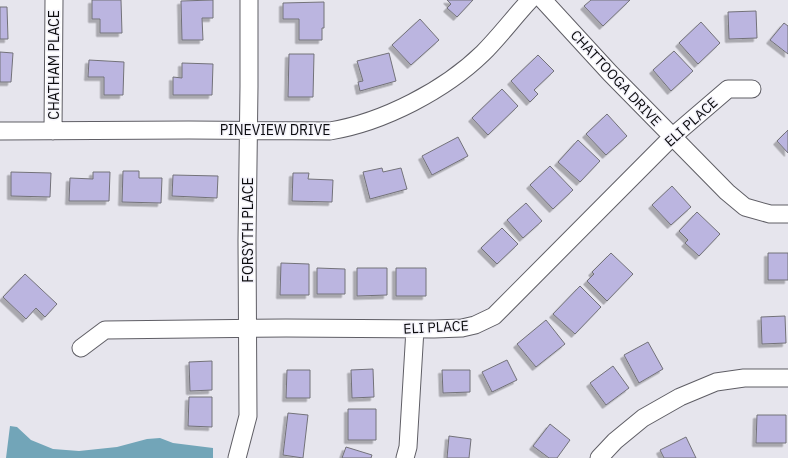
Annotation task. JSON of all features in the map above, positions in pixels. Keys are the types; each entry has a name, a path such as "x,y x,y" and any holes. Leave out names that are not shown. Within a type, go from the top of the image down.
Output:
{"street":[{"name":"CHATHAM PLACE","path":"54,0 54,131"},
{"name":"FORSYTH PLACE","path":"237,458 248,416 248,131 250,86 249,0"},
{"name":"PINEVIEW DRIVE","path":"0,131 330,131 345,128 383,115 419,99 437,89 467,67 484,52 530,0"},
{"name":"CHATTOOGA DRIVE","path":"543,0 610,73 727,192 745,207 770,214 788,214"},
{"name":"ELI PLACE","path":"81,348 105,330 248,328 415,329 462,328 475,325 494,316 672,137 728,89 752,89"},
{"path":"405,458 408,446 415,329"},
{"path":"600,458 615,441 643,418 680,397 716,382 744,378 788,378"}],"water":[{"path":"10,426 17,427 31,440 53,449 79,451 117,447 147,439 160,438 173,443 213,448 213,458 6,458"}],"building":[{"path":"92,0 121,0 122,33 100,33 100,19 92,19"},
{"path":"213,0 213,18 202,18 203,40 182,40 181,1"},
{"path":"447,0 473,0 457,17 447,8 451,4"},
{"path":"591,0 630,0 603,26 584,6"},
{"path":"324,2 324,28 322,28 322,40 299,40 299,19 283,19 283,3"},
{"path":"0,7 7,7 8,39 0,39"},
{"path":"756,11 757,38 729,39 728,12"},
{"path":"420,19 439,40 411,65 392,45"},
{"path":"701,22 720,43 698,64 679,43"},
{"path":"784,23 788,26 788,54 770,40"},
{"path":"674,51 693,71 671,91 653,70"},
{"path":"0,52 13,53 11,82 0,82"},
{"path":"389,53 396,81 360,91 358,82 363,81 357,61"},
{"path":"289,54 314,54 313,97 288,97"},
{"path":"538,55 554,71 534,90 538,94 530,102 511,81"},
{"path":"89,60 124,62 123,95 104,95 104,77 88,77"},
{"path":"182,63 213,64 212,95 173,95 173,77 182,78"},
{"path":"502,89 518,106 488,135 472,118"},
{"path":"607,114 627,136 606,155 586,134"},
{"path":"788,130 788,153 777,141"},
{"path":"458,137 468,156 432,175 422,156"},
{"path":"578,140 600,161 580,182 558,162"},
{"path":"550,166 573,190 553,209 530,185"},
{"path":"382,168 383,172 401,168 407,189 370,199 363,172"},
{"path":"123,171 139,171 139,178 162,178 161,203 122,202"},
{"path":"11,172 51,173 50,197 11,196"},
{"path":"93,172 110,172 109,201 69,201 70,178 93,179"},
{"path":"293,173 309,173 308,179 333,180 332,202 292,201"},
{"path":"173,175 218,176 217,198 172,196"},
{"path":"672,186 691,207 671,225 652,205"},
{"path":"526,203 542,221 523,238 507,220"},
{"path":"697,212 720,234 699,256 685,243 688,240 679,231"},
{"path":"502,228 518,244 497,264 481,248"},
{"path":"611,253 633,274 607,301 587,281 594,274 592,272"},
{"path":"768,253 788,253 788,280 768,280"},
{"path":"281,263 309,264 309,295 280,295"},
{"path":"317,268 345,269 345,294 317,294"},
{"path":"357,268 387,268 387,295 357,296"},
{"path":"396,268 426,268 426,296 396,296"},
{"path":"25,274 57,304 45,317 36,308 26,319 3,297"},
{"path":"580,286 601,307 575,334 553,314"},
{"path":"785,316 786,343 762,344 761,317"},
{"path":"546,320 565,344 536,367 517,344"},
{"path":"648,342 663,369 639,383 624,355"},
{"path":"507,360 517,380 492,392 482,372"},
{"path":"212,361 212,390 190,391 189,362"},
{"path":"613,366 629,388 606,405 590,383"},
{"path":"373,369 374,397 352,398 351,370"},
{"path":"287,370 310,370 310,398 286,398"},
{"path":"442,370 470,370 470,392 443,393"},
{"path":"189,397 212,397 212,427 188,426"},
{"path":"348,409 376,409 376,440 348,440"},
{"path":"288,413 308,415 303,458 283,455"},
{"path":"757,415 786,415 786,443 756,443"},
{"path":"550,424 570,440 557,458 549,458 533,446"},
{"path":"449,436 471,439 469,458 447,458"},
{"path":"686,437 696,458 664,458 660,450"},
{"path":"346,447 372,455 371,458 342,458"}]}
